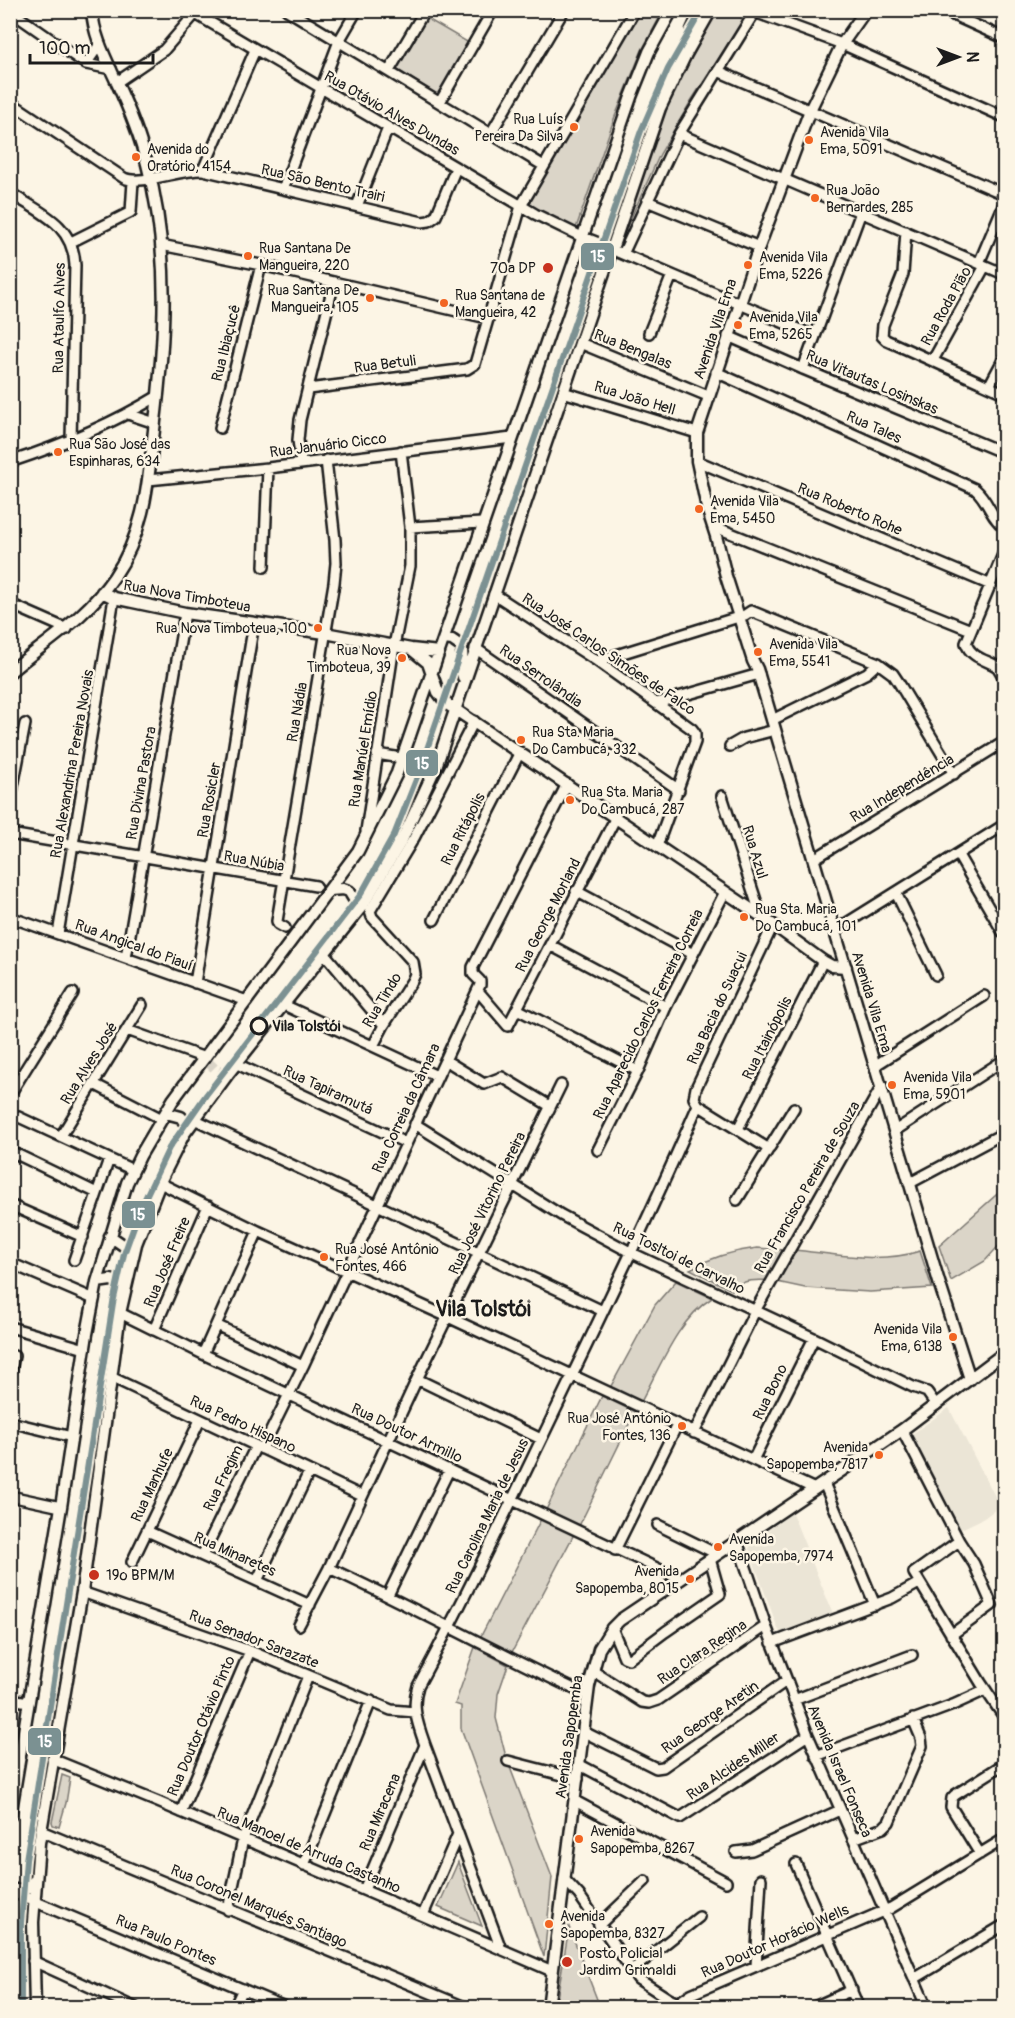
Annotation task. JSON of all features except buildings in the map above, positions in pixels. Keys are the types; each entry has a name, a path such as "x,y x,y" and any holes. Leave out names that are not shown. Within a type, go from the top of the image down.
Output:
{"main road":[{"path":"10,672 67,629 115,576 139,528 148,480 164,335 161,245 151,179 136,130 100,44 92,10"},
{"path":"10,1816 94,1299 110,1236 133,1170 173,1100 206,1059 358,851 404,757 482,523 631,97 659,31 672,10"},
{"path":"659,31 682,10"},
{"path":"35,2007 33,1901 41,1831 82,1592 120,1313 136,1244 160,1183 191,1124 227,1074 324,953 365,912 437,764 580,343 617,248 660,108 687,38 697,22 694,10"},
{"path":"660,108 686,54 711,10"},
{"name":"Avenida Vila Ema","path":"866,10 842,45 810,110 759,247 708,396 697,433 697,461 715,531 722,543 742,616 758,658 758,671 834,931 970,1379"},
{"path":"582,237 617,248"},
{"name":"Rua Nova Timboteua","path":"102,592 114,598 185,613 439,652"},
{"path":"444,639 452,640 462,647 462,689 473,720"},
{"path":"411,649 427,661 440,696 455,710 473,720 824,961 832,966 846,968"},
{"path":"330,890 349,891 365,912"},
{"path":"164,1116 181,1117 191,1124"},
{"path":"110,1236 123,1245 136,1244"},
{"path":"98,1282 111,1280 125,1285"},
{"name":"Avenida Sapopemba","path":"548,2007 587,1695 599,1649 612,1628 620,1620 680,1579 902,1430 1005,1353"},
{"path":"10,1891 25,1890 35,1880"}],"street":[{"path":"283,189 339,42 357,10"},
{"path":"389,71 425,10"},
{"path":"440,102 493,10"},
{"path":"491,133 564,10"},
{"path":"161,245 487,318 521,206 635,10"},
{"path":"942,10 1005,38"},
{"path":"288,11 544,166"},
{"path":"815,336 672,275 617,248 646,201 679,134 754,11 842,45 1005,117"},
{"path":"117,82 164,51 192,12"},
{"name":"Rua Otávio Alves Dundas","path":"192,12 521,206 582,237"},
{"path":"15,16 86,64 111,69"},
{"path":"86,64 100,44"},
{"path":"203,170 255,50"},
{"path":"718,71 1005,194"},
{"path":"10,102 124,178 133,181 131,212 71,242"},
{"path":"357,206 388,128"},
{"path":"679,134 1005,274"},
{"name":"Rua São Bento Trairi","path":"133,181 186,170 203,170 422,222 429,221 436,216 456,168"},
{"name":"Rua Ataulfo Alves","path":"10,193 61,228 71,242 75,265 71,439"},
{"path":"646,201 759,247"},
{"name":"Rua Roda Pião","path":"933,360 982,264 1005,204"},
{"path":"803,369 861,212"},
{"path":"906,231 903,274 881,333 886,340 1005,393"},
{"name":"Rua Ibiaçucê","path":"220,428 261,266"},
{"path":"649,333 672,275"},
{"path":"301,463 298,440 300,420 334,282"},
{"name":"Rua Betuli","path":"308,388 467,369 475,364 487,318"},
{"name":"Rua Vitautas Losinskas","path":"728,336 1005,453"},
{"name":"Rua Bengalas","path":"580,343 708,396"},
{"path":"989,386 1005,358"},
{"name":"Rua Tales","path":"716,372 975,489 984,496 998,522 1005,527"},
{"name":"Rua João Hell","path":"563,392 697,433"},
{"path":"10,462 128,414 158,396"},
{"path":"128,414 155,423"},
{"name":"Rua Januário Cicco","path":"148,480 268,468 512,438"},
{"name":"Rua Manúel Emídio","path":"365,837 394,646 410,566 410,527 401,451"},
{"name":"Rua Nádia","path":"285,928 277,921 336,563 326,460"},
{"name":"Rua Roberto Rohe","path":"697,461 991,585"},
{"path":"264,567 268,468"},
{"path":"410,527 482,523"},
{"path":"715,531 971,630"},
{"path":"1005,552 966,643 968,649 978,657 1001,663 1005,678"},
{"name":"Rua José Carlos Simões de Falco","path":"494,594 597,661 695,733 695,742 679,790 657,846"},
{"name":"Rua Alexandrina Pereira Novais","path":"58,934 114,598"},
{"path":"10,604 67,629"},
{"path":"597,661 742,616 751,611 878,663 893,674 954,774"},
{"name":"Rua Divina Pastora","path":"126,958 185,613"},
{"name":"Rua Rosicler","path":"195,983 254,623"},
{"name":"Rua Serrolândia","path":"475,648 679,790"},
{"path":"730,746 774,725 867,673 878,663"},
{"path":"657,703 758,671"},
{"path":"365,912 371,909 414,838 473,720"},
{"path":"10,802 15,756 25,724"},
{"name":"Rua Independência","path":"814,859 1005,742"},
{"name":"Rua Ritápolis","path":"434,920 519,752"},
{"path":"377,753 437,764"},
{"path":"478,991 480,983 473,974 473,967 567,784"},
{"name":"Rua Azul","path":"722,796 761,916"},
{"name":"Rua George Morland","path":"478,991 508,1026 576,891 616,818"},
{"path":"834,931 1005,825"},
{"name":"Rua Núbia","path":"10,834 316,886"},
{"path":"958,855 1005,934"},
{"path":"576,891 693,954"},
{"name":"Rua Aparecido Carlos Ferreira Correia","path":"598,1150 638,1071 666,1007 725,892"},
{"path":"896,893 936,975"},
{"name":"Rua Tindo","path":"365,912 413,962 415,969 412,981 373,1046"},
{"name":"Rua Angical do Piauí","path":"10,917 247,1001"},
{"name":"Rua Bacia do Suaçui","path":"698,1105 694,1098 696,1088 773,925"},
{"path":"550,945 666,1007"},
{"path":"324,953 384,1025"},
{"name":"Rua Itainópolis","path":"738,1129 824,961"},
{"name":"Rua Correia da Câmara","path":"259,1448 303,1366 478,991"},
{"path":"10,1094 73,993"},
{"path":"876,1065 984,996"},
{"name":"Rua Alves José","path":"61,1136 142,1005"},
{"path":"284,1005 437,1076"},
{"path":"517,1009 638,1071"},
{"path":"127,1030 206,1059"},
{"path":"445,1060 484,1084 502,1077 550,1106"},
{"path":"896,1130 1005,1060"},
{"name":"Rua Tapiramutá","path":"237,1064 406,1143"},
{"path":"93,1084 164,1116"},
{"name":"Rua José Vitorino Pereira","path":"299,1625 329,1568 417,1379 561,1085"},
{"name":"Rua Francisco Pereira de Souza","path":"694,1433 755,1311 882,1086"},
{"path":"698,1105 769,1149"},
{"name":"Rua Carolina Maria de Jesus","path":"501,1949 424,1745 415,1712 415,1696 632,1253 698,1105"},
{"path":"737,1200 794,1108"},
{"path":"10,1113 133,1170"},
{"path":"191,1124 377,1205 603,1311"},
{"name":"Rua Tosltoi de Carvalho","path":"415,1124 561,1215 632,1253 927,1392 936,1405"},
{"path":"910,1183 1005,1133"},
{"path":"10,1151 97,1193"},
{"path":"74,1260 109,1160"},
{"path":"160,1183 258,1231 347,1270 694,1433 753,1460 820,1486 875,1605"},
{"path":"10,1205 83,1238"},
{"name":"Rua José Freire","path":"154,1330 208,1206"},
{"path":"203,1354 258,1231"},
{"path":"10,1263 94,1299"},
{"name":"Rua Doutor Armillo","path":"120,1313 680,1579"},
{"path":"216,1325 303,1366"},
{"path":"10,1327 85,1349"},
{"name":"Rua Bono","path":"753,1460 814,1338"},
{"path":"10,1375 14,1356"},
{"name":"Rua Pedro Hispano","path":"111,1377 362,1496"},
{"path":"417,1379 541,1439"},
{"name":"Rua Manhufe","path":"132,1562 200,1420"},
{"path":"10,1422 72,1437"},
{"path":"615,1550 677,1425"},
{"path":"902,1430 959,1541 974,1564 992,1605 951,1635"},
{"name":"Rua Fregim","path":"202,1556 259,1448"},
{"path":"388,1595 449,1470"},
{"path":"257,1581 309,1472"},
{"path":"10,1496 61,1508"},
{"path":"612,1628 624,1657 630,1659 720,1594 713,1557 658,1525"},
{"name":"Rua Minaretes","path":"147,1531 310,1605"},
{"name":"Avenida Israel Fonseca","path":"737,1541 772,1643 816,1756 927,2007"},
{"path":"959,1541 914,1573 951,1635 1005,1717"},
{"path":"329,1568 388,1595 524,1666 587,1695"},
{"path":"772,1643 892,1598 919,1582"},
{"name":"Rua Senador Sarazate","path":"82,1592 250,1651 391,1710 415,1712"},
{"name":"Rua Clara Regina","path":"592,1671 642,1702 649,1703 658,1700 766,1626"},
{"name":"Rua Doutor Otávio Pinto","path":"181,1812 250,1651"},
{"path":"794,1700 912,1655"},
{"path":"228,1910 243,1839 308,1676"},
{"name":"Rua George Aretin","path":"584,1732 656,1768 663,1767 786,1681"},
{"path":"816,1756 953,1705 986,1690"},
{"path":"10,1699 29,1702"},
{"path":"304,1865 371,1701"},
{"path":"853,1839 883,1828 889,1822 922,1746 913,1719"},
{"name":"Rua Alcides Miller","path":"579,1765 680,1818 808,1735"},
{"name":"Rua Miracena","path":"364,1890 424,1745"},
{"name":"Rua Manoel de Arruda Castanho","path":"52,1759 552,1971"},
{"path":"508,1761 578,1779"},
{"path":"980,1854 951,1807 951,1803 955,1795 1005,1764"},
{"path":"575,1801 726,1882"},
{"path":"736,1852 752,1850 840,1810"},
{"name":"Rua Coronel Marqués Santiago","path":"41,1831 467,2007"},
{"path":"423,1915 458,1834"},
{"name":"Rua Doutor Horácio Wells","path":"678,2003 691,1994 903,1901 1005,1839"},
{"path":"796,1864 859,2007"},
{"path":"564,1880 632,1971 647,1987 689,2007"},
{"path":"756,1966 761,1880"},
{"path":"599,1925 645,1881"},
{"name":"Rua Paulo Pontes","path":"10,1891 287,2007"},
{"path":"632,1971 699,1917"},
{"path":"914,1979 1005,1925"},
{"path":"33,1961 136,2007"},
{"path":"234,2007 243,1989"},
{"path":"812,2007 852,1990"}],"shaded area":[{"path":"641,11 663,11 642,50 614,119 576,228 573,228 528,208 528,203"},
{"path":"716,11 736,14 742,19 741,24 660,154 619,244 617,243 662,115"},
{"path":"426,18 469,43 438,95 396,69"},
{"path":"1004,1188 1004,1240 985,1261 951,1281 939,1246"},
{"path":"757,1248 783,1250 767,1280 744,1282 732,1290 690,1269 722,1255"},
{"path":"794,1250 841,1256 873,1257 905,1255 920,1251 932,1288 870,1292 805,1288 777,1282"},
{"path":"676,1281 712,1298 689,1318 680,1331 641,1402 610,1388 655,1305"},
{"path":"602,1396 635,1412 579,1526 546,1510"},
{"path":"949,1408 1000,1506 984,1518 959,1530 912,1434"},
{"path":"792,1513 834,1616 783,1635 778,1629 749,1549 751,1543"},
{"path":"541,1519 574,1534 511,1654 480,1638"},
{"path":"475,1647 508,1665 498,1694 496,1718 506,1757 552,1877 544,1957 461,1728 461,1706 455,1704"},
{"path":"62,1775 70,1778 59,1827 53,1825 52,1822"},
{"path":"458,1862 460,1868 482,1926 438,1907"},
{"path":"569,1927 600,2007 560,2007 557,1999"}],"tunnel":[{"path":"207,1061 215,1069 226,1074"}],"transit line":[{"name":"15","path":"21,2008 21,1923 26,1860 113,1303 124,1254 141,1207 169,1148 206,1095 361,894 394,835 419,772 641,131 668,69 702,10"}],"place":[{"name":"Rua Luís Pereira Da Silva","path":"574,127"},
{"name":"Avenida Vila Ema, 5091","path":"809,140"},
{"name":"Avenida do Oratório, 4154","path":"136,157"},
{"name":"Rua João Bernardes, 285","path":"815,198"},
{"name":"Rua Santana De Mangueira, 220","path":"248,256"},
{"name":"Avenida Vila Ema, 5226","path":"748,265"},
{"name":"70ª DP","path":"548,268"},
{"name":"Rua Santana De Mangueira, 105","path":"370,298"},
{"name":"Rua Santana de Mangueira, 42","path":"444,303"},
{"name":"Avenida Vila Ema, 5265","path":"738,325"},
{"name":"Rua São José das Espinharas, 634","path":"58,452"},
{"name":"Avenida Vila Ema, 5450","path":"699,509"},
{"name":"Rua Nova Timboteua, 100","path":"318,628"},
{"name":"Avenida Vila Ema, 5541","path":"758,652"},
{"name":"Rua Nova Timboteua, 39","path":"402,658"},
{"name":"Rua Sta. Maria Do Cambucá, 332","path":"521,740"},
{"name":"Rua Sta. Maria Do Cambucá, 287","path":"570,800"},
{"name":"Rua Sta. Maria Do Cambucá, 101","path":"744,917"},
{"name":"Vila Tolstói","path":"259,1026"},
{"name":"Avenida Vila Ema, 5901","path":"892,1085"},
{"name":"Rua José Antônio Fontes, 466","path":"324,1257"},
{"name":"Avenida Vila Ema, 6138","path":"953,1337"},
{"name":"Rua José Antônio Fontes, 136","path":"682,1426"},
{"name":"Avenida Sapopemba, 7817","path":"879,1455"},
{"name":"Avenida Sapopemba, 7974","path":"718,1547"},
{"name":"19º BPM/M","path":"94,1575"},
{"name":"Avenida Sapopemba, 8015","path":"690,1579"},
{"name":"Avenida Sapopemba, 8267","path":"579,1839"},
{"name":"Avenida Sapopemba, 8327","path":"549,1924"},
{"name":"Posto Policial Jardim Grimaldi","path":"567,1962"}],"district":[{"name":"Vila Tolstói","path":"483,1309"}]}
